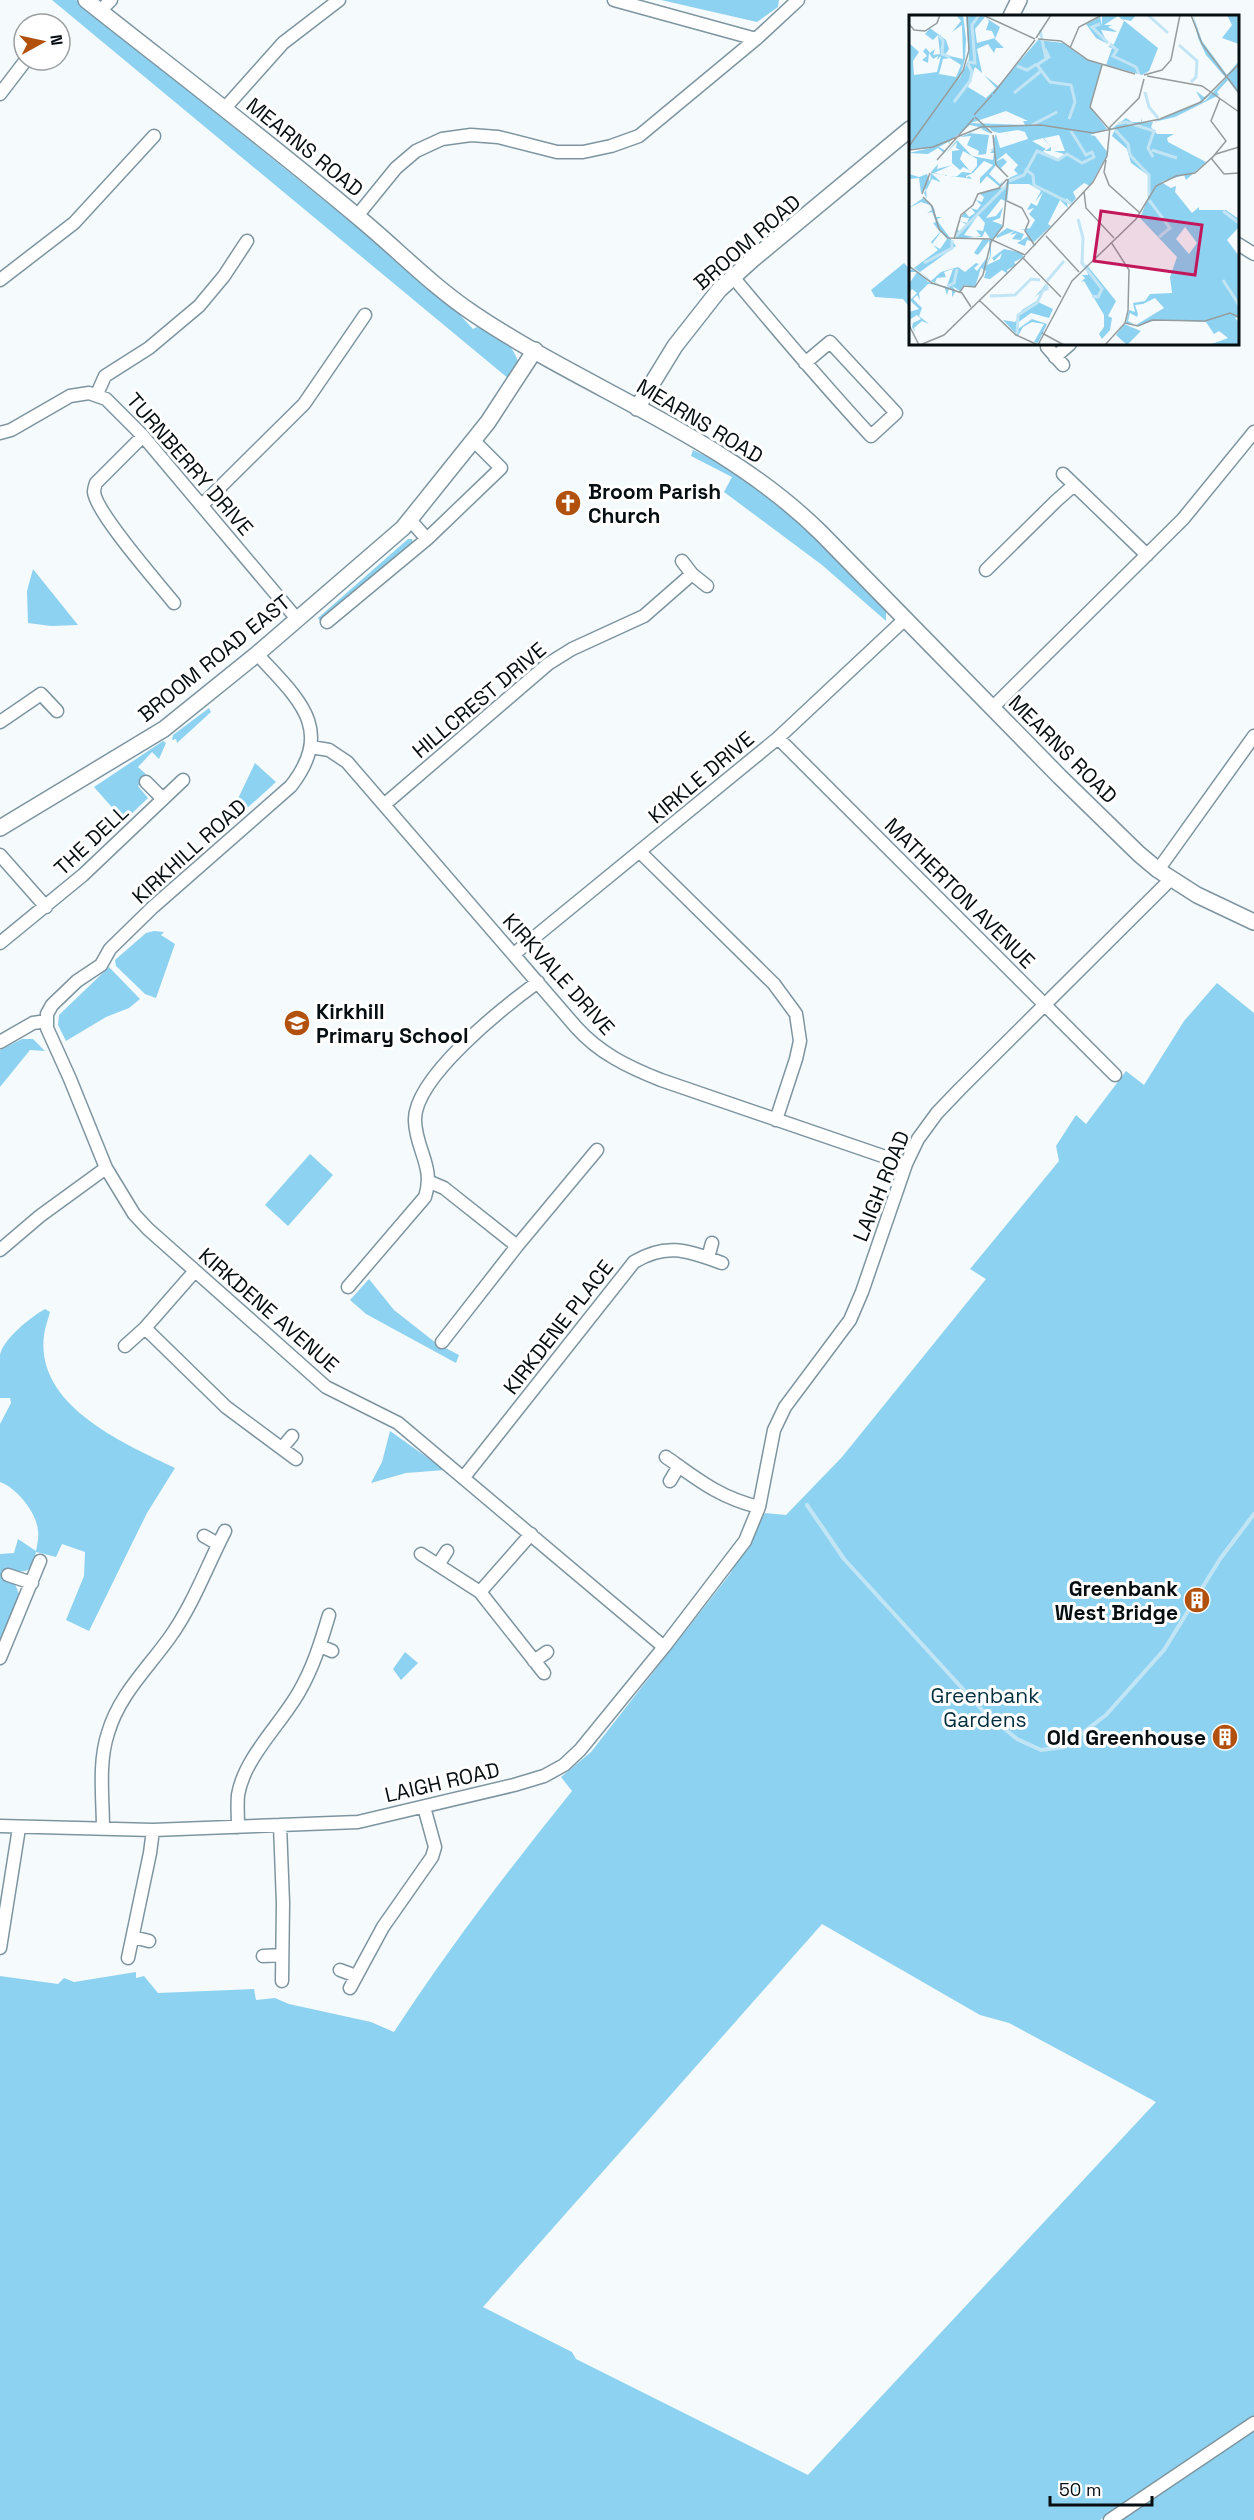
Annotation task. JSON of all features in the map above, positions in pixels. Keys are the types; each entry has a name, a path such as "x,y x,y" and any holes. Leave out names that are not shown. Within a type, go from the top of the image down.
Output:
{"street":[{"name":"MEARNS ROAD","path":"86,0 225,108 357,216 458,303 535,350 723,457 781,497 821,533 1085,802 1164,875 1197,895 1254,922"},
{"path":"100,11 111,0"},
{"path":"225,108 283,43 339,0"},
{"path":"614,0 649,5 756,39"},
{"path":"1012,15 1019,0"},
{"path":"357,216 396,168 416,151 442,139 471,135 498,137 557,152 583,152 611,146 639,136 756,39 795,1"},
{"path":"0,94 17,72"},
{"name":"BROOM ROAD","path":"637,408 683,335 712,297 909,130"},
{"path":"0,280 74,223 154,136"},
{"path":"97,394 105,376 149,348 199,306 224,276 247,241"},
{"path":"1239,245 1254,254"},
{"path":"733,277 805,363 871,436 896,413 830,342 805,363"},
{"path":"202,505 304,404 365,315"},
{"path":"1047,347 1059,361 1069,345"},
{"name":"BROOM ROAD EAST","path":"0,828 164,729 257,654 404,528 474,441 535,350"},
{"name":"TURNBERRY DRIVE","path":"0,433 11,430 70,396 80,393 97,394 115,405 143,435 297,619"},
{"path":"992,708 1183,519 1254,432"},
{"path":"143,435 96,483 94,493 101,508 134,555 174,603"},
{"path":"327,622 427,539 501,468 474,441"},
{"path":"1063,474 1147,555"},
{"path":"986,570 1073,486"},
{"path":"410,520 427,539"},
{"path":"682,561 692,574 707,586"},
{"name":"HILLCREST DRIVE","path":"385,804 549,664 572,649 644,615 692,574"},
{"name":"KIRKLE DRIVE","path":"514,954 641,853 778,738 904,620"},
{"path":"257,654 300,701 311,726 312,747"},
{"path":"0,721 41,694 57,711"},
{"name":"LAIGH ROAD","path":"0,1826 153,1830 358,1822 514,1785 544,1776 564,1765 580,1750 664,1647 745,1541 759,1507 774,1430 785,1407 850,1320 862,1292 906,1164 918,1139 937,1113 1044,1004 1164,875 1254,736"},
{"name":"MATHERTON AVENUE","path":"778,738 1115,1075"},
{"name":"KIRKVALE DRIVE","path":"312,747 329,750 339,756 385,804 586,1038 601,1050 632,1069 906,1164"},
{"name":"KIRKHILL ROAD","path":"47,1021 52,1005 76,981 101,964 110,949 153,907 291,786 303,771 312,747"},
{"name":"THE DELL","path":"0,943 83,875 183,780"},
{"path":"146,782 163,799"},
{"path":"641,853 774,984 796,1014 800,1041 776,1120"},
{"path":"0,855 46,907"},
{"path":"348,1287 425,1197 430,1182 427,1165 417,1139 414,1118 426,1089 466,1040 538,982"},
{"path":"0,1042 33,1023 47,1021"},
{"name":"KIRKDENE AVENUE","path":"47,1021 46,1028 70,1078 106,1168 134,1214 195,1272 327,1387 398,1423 664,1647"},
{"path":"442,1342 517,1246 597,1150"},
{"path":"0,1250 40,1216 106,1168"},
{"path":"430,1182 444,1188 517,1246"},
{"path":"708,1258 712,1244"},
{"name":"KIRKDENE PLACE","path":"464,1477 634,1262 650,1252 666,1250 693,1252 722,1263"},
{"path":"124,1346 145,1328 195,1272"},
{"path":"145,1328 226,1407 296,1459"},
{"path":"282,1448 292,1436"},
{"path":"666,1457 717,1493 740,1503 759,1507"},
{"path":"670,1481 679,1466"},
{"path":"104,1829 102,1757 112,1720 136,1679 170,1637 181,1619 225,1531"},
{"path":"480,1592 531,1534"},
{"path":"204,1536 218,1544"},
{"path":"438,1565 447,1551"},
{"path":"421,1554 480,1592 544,1673"},
{"path":"0,1658 40,1561"},
{"path":"8,1575 32,1583"},
{"path":"238,1827 239,1793 243,1780 260,1747 284,1717 326,1648 329,1615"},
{"path":"534,1662 547,1652"},
{"path":"350,1988 382,1927 432,1857 435,1847 424,1807"},
{"path":"280,1825 283,1903 282,1982"},
{"path":"15,1938 1,1942 19,1828"},
{"path":"128,1958 153,1830"},
{"path":"133,1937 149,1941"},
{"path":"263,1956 282,1955"},
{"path":"340,1970 356,1976"},
{"path":"1110,2520 1254,2423"}],"green space":[{"path":"52,0 76,0 330,205 346,215 449,303 473,329 477,327 507,343 518,361 509,379 72,17 72,12 66,12"},
{"path":"661,0 779,0 778,7 757,22"},
{"path":"904,263 909,268 909,307 903,299 875,297 871,290"},
{"path":"693,450 745,478 794,517 826,547 886,611 886,621 822,565 724,492 732,477 691,456"},
{"path":"408,539 412,539 413,545 320,621 318,618"},
{"path":"33,569 78,625 51,626 28,623 27,591"},
{"path":"209,708 211,712 177,743 176,739 172,740 173,735"},
{"path":"163,741 166,743 159,759 152,752 138,767 148,776 138,786 148,798 124,821 94,787"},
{"path":"255,763 276,782 223,830"},
{"path":"164,932 161,935 175,944 156,998 145,994 116,966 115,960 146,933"},
{"path":"109,967 140,999 129,1008 106,1017 66,1041 58,1025 59,1015"},
{"name":"Greenbank Gardens","path":"1217,983 1254,1013 1254,2416 1183,2469 1100,2520 0,2520 0,1976 58,1984 64,1978 74,1982 136,1972 136,1978 144,1976 158,1993 254,1989 256,2000 275,1998 289,2004 371,2022 394,2032 480,1909 572,1791 561,1777 591,1752 730,1574 765,1513 786,1515 842,1457 986,1279 970,1269 1059,1161 1056,1146 1076,1115 1086,1124 1126,1071 1144,1085 1184,1021","holes":["822,1924 980,2015 1009,2023 1156,2102 808,2475 576,2359 572,2352 483,2307"]},
{"path":"22,1039 33,1039 45,1051 30,1050 0,1087 0,1050"},
{"path":"310,1154 333,1175 288,1226 265,1205"},
{"path":"369,1279 394,1310 436,1343 459,1355 456,1363 366,1314 350,1300"},
{"path":"45,1309 50,1312 44,1335 45,1360 54,1382 68,1402 109,1434 175,1468 147,1513 89,1631 66,1620 84,1576 85,1552 62,1544 56,1557 36,1552 28,1570 9,1569 5,1579 15,1584 20,1596 0,1644 0,1554 14,1553 18,1539 36,1551 38,1536 37,1524 30,1509 19,1495 0,1482 0,1424 11,1403 10,1398 0,1398 0,1355 6,1342 25,1323"},
{"path":"390,1431 445,1470 406,1473 371,1483 382,1462"},
{"path":"405,1652 418,1663 401,1680 393,1669"},
{"path":"1254,2430 1254,2520 1120,2520"}],"waterway":[{"path":"807,1505 844,1559 983,1711 1017,1739 1041,1750 1064,1747 1106,1715 1164,1650 1220,1559 1254,1514"}],"place":[{"name":"Broom Parish Church","path":"568,503"},
{"name":"Kirkhill Primary School","path":"297,1023"},
{"name":"Greenbank West Bridge","path":"1197,1600"},
{"name":"Old Greenhouse","path":"1225,1737"}]}
